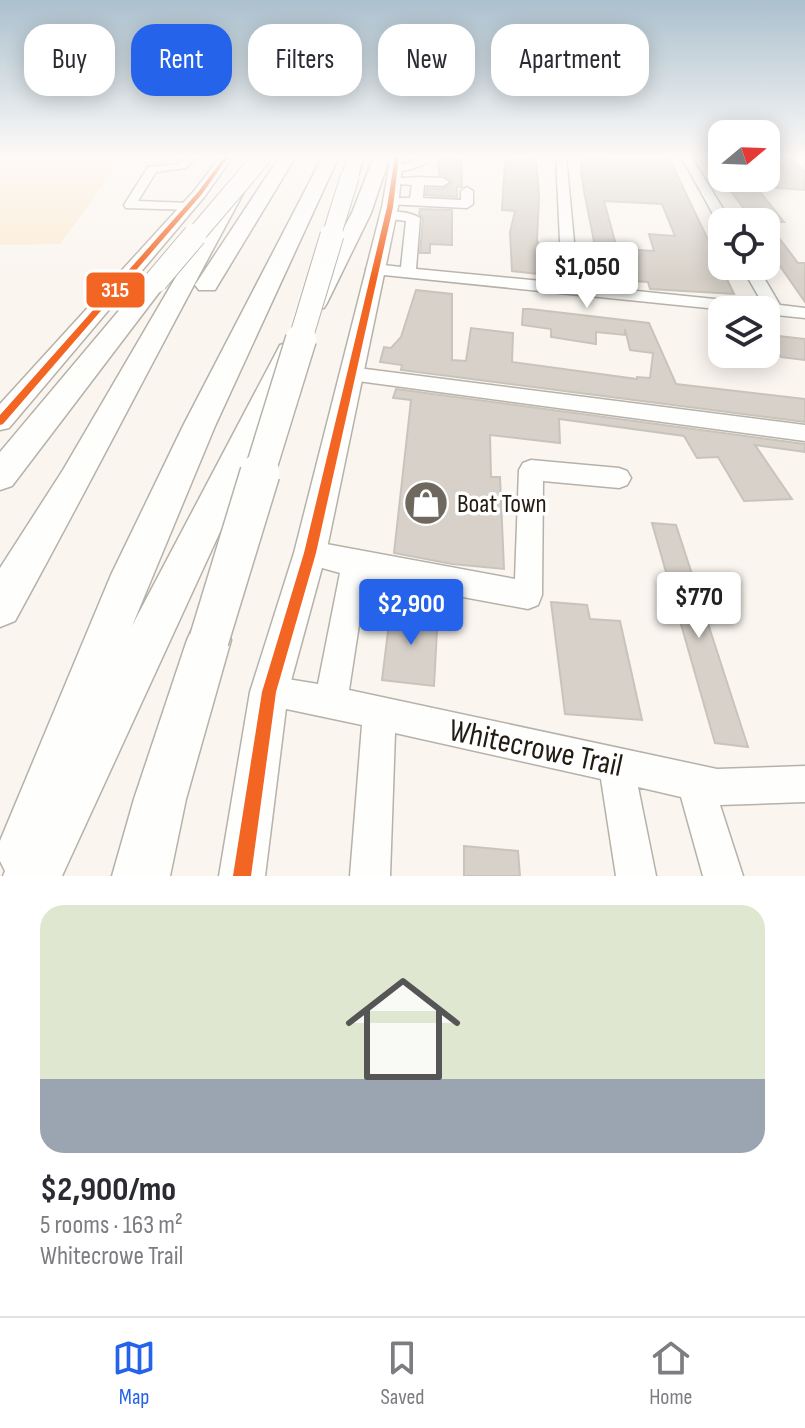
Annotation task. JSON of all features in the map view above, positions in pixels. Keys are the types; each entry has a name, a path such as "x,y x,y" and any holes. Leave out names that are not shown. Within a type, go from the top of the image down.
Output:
{"highway":[{"path":"0,476 156,281 228,197"},
{"path":"0,606 75,480 231,197"},
{"path":"75,480 262,197"},
{"path":"15,876 125,589 199,426 327,197"},
{"path":"141,876 160,799 336,197"},
{"path":"32,876 367,197"}],"main road":[{"path":"0,421 196,197"},
{"path":"242,876 269,692 310,553 374,269 396,197"}],"street":[{"path":"135,197 130,205 188,207"},
{"path":"397,197 408,272"},
{"path":"447,197 467,198 467,220"},
{"path":"564,197 570,288"},
{"path":"374,269 708,302"},
{"path":"780,310 805,313"},
{"path":"350,374 805,433"},
{"path":"310,553 528,595 531,470 619,478"},
{"path":"331,702 355,564"},
{"name":"Whitecrowe Trail","path":"269,692 331,702 717,787 805,784"},
{"path":"370,876 379,713"},
{"path":"616,765 636,876"},
{"path":"695,782 723,876"}],"shaded area":[{"path":"0,197 94,197 60,244 0,245"}],"building":[{"path":"503,197 539,197 537,239 541,262 538,262 538,274 512,271 510,232 515,211 502,210"},
{"path":"585,197 688,197 708,240 708,280 727,280 734,294 650,289 648,282 610,285 608,278 601,277","holes":["604,201 662,204 675,236 649,234 654,251 621,249 616,245"]},
{"path":"735,197 764,197 773,208 744,208"},
{"path":"420,209 452,210 452,245 430,244 430,253 420,253 423,218 419,214"},
{"path":"780,239 798,263 805,263 805,302 780,266"},
{"path":"416,290 452,294 452,360 466,361 471,328 513,333 512,362 637,379 650,378 653,353 630,350 625,329 625,335 596,332 596,344 551,337 551,329 522,325 523,309 649,323 676,384 805,399 805,422 401,370 402,365 380,362 384,347 391,348 401,337"},
{"path":"780,336 805,339 805,360 781,357"},
{"path":"396,389 805,444 805,452 755,445 792,499 744,501 718,457 697,458 684,436 559,419 560,443 490,435 491,477 500,477 504,569 452,564 394,553 411,400 393,398"},
{"path":"652,523 676,525 748,747 715,743"},
{"path":"551,602 587,605 590,619 620,621 642,720 565,714"},
{"path":"391,607 438,612 434,686 382,680"},
{"path":"464,846 518,851 520,876 464,876"}],"transit line":[{"name":"315","path":"0,421 197,197"},
{"name":"315","path":"242,876 269,692 310,553 391,197"}],"place":[{"name":"Boat Town","path":"426,503"}]}
